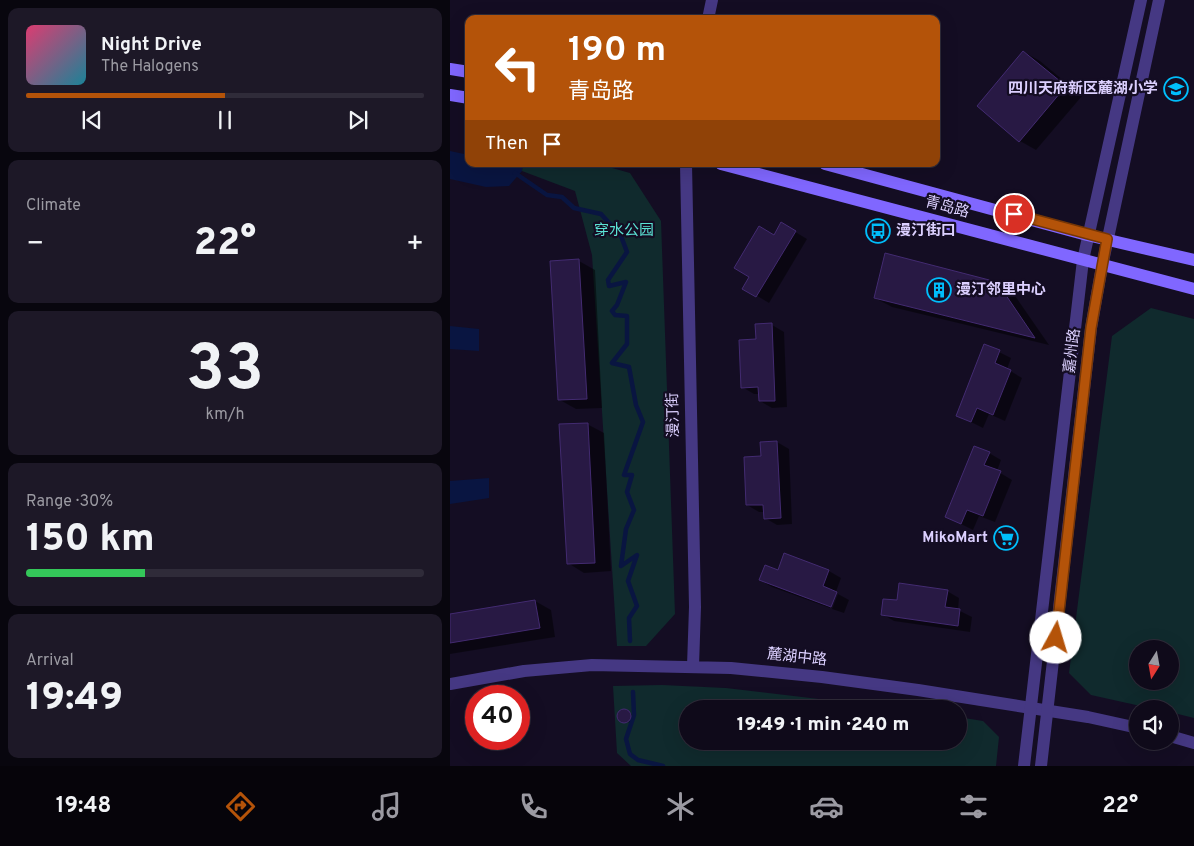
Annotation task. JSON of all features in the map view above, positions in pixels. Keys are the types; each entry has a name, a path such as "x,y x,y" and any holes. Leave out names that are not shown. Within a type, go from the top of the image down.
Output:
{"main road":[{"path":"450,69 465,71"},
{"path":"450,95 465,97"},
{"name":"青岛路","path":"732,167 1194,289"},
{"name":"青岛路","path":"836,167 1087,235 1194,260"}],"street":[{"path":"709,15 712,0"},
{"name":"嘉州路","path":"1024,766 1083,260 1087,235 1141,0"},
{"name":"嘉州路","path":"1041,766 1091,328 1107,239 1159,0"},
{"name":"漫汀街","path":"686,167 695,606 693,666"},
{"name":"麓湖中路","path":"450,684 524,671 582,666 693,666 822,677 1048,710 1129,726"},
{"path":"1179,739 1194,743"}],"green space":[{"name":"穿水公园","path":"523,167 609,167 630,173 661,221 675,614 646,646 617,646 592,255 575,191 522,171"},
{"path":"1151,308 1194,319 1194,718 1179,714 1179,700 1129,700 1129,703 1091,695 1069,673 1112,336"},
{"path":"662,685 726,688 827,700 679,700 679,750 967,750 967,718 983,721 999,737 996,766 631,766 617,753 613,686"}],"shaded area":[{"path":"450,151 465,154 465,167 522,167 522,171 509,186 486,187 450,179"},
{"path":"450,326 479,329 479,351 450,349"},
{"path":"489,478 489,498 450,504 450,481"}],"building":[{"path":"1023,51 1066,86 1019,142 977,106"},
{"path":"781,222 796,231 756,297 742,289 749,277 734,268 759,226 774,235"},
{"name":"漫汀邻里中心","path":"885,253 997,282 1035,338 874,298"},
{"path":"579,259 587,399 558,400 550,261"},
{"path":"772,323 775,401 759,401 758,387 741,388 739,340 756,339 755,324"},
{"path":"984,344 1000,350 995,363 1011,370 993,415 977,408 971,422 956,416"},
{"path":"588,423 595,563 567,564 559,424"},
{"path":"777,441 781,518 764,519 763,505 746,505 744,457 761,456 760,442"},
{"path":"974,446 990,452 984,465 1001,471 983,516 967,510 961,524 945,517"},
{"path":"784,553 829,570 823,586 837,592 831,607 759,580 765,565 778,570"},
{"path":"899,583 948,590 945,607 960,609 958,626 881,615 883,599 897,600"},
{"path":"535,600 540,628 450,643 450,614"},
{"path":"624,709 629,711 631,716 629,721 624,723 619,721 617,716 619,711"}],"waterway":[{"path":"515,173 547,195 562,197 574,208 601,214 621,236 627,252 608,280 609,286 626,282 617,305 612,311 615,315 627,316 627,344 612,363 629,367 636,405 643,422 624,475 632,475 627,492 634,510 626,529 621,566 637,555 628,581 637,606 629,618 630,641"},
{"path":"633,692 634,715 626,739 630,754 638,760 663,766"}],"place":[{"name":"四川天府新区麓湖小学","path":"1176,89"},
{"name":"漫汀街口","path":"878,231"},
{"name":"漫汀邻里中心","path":"939,290"},
{"name":"MikoMart","path":"1006,538"}],"route":[{"path":"1014,214 1107,239 1091,328 1056,638"}]}
